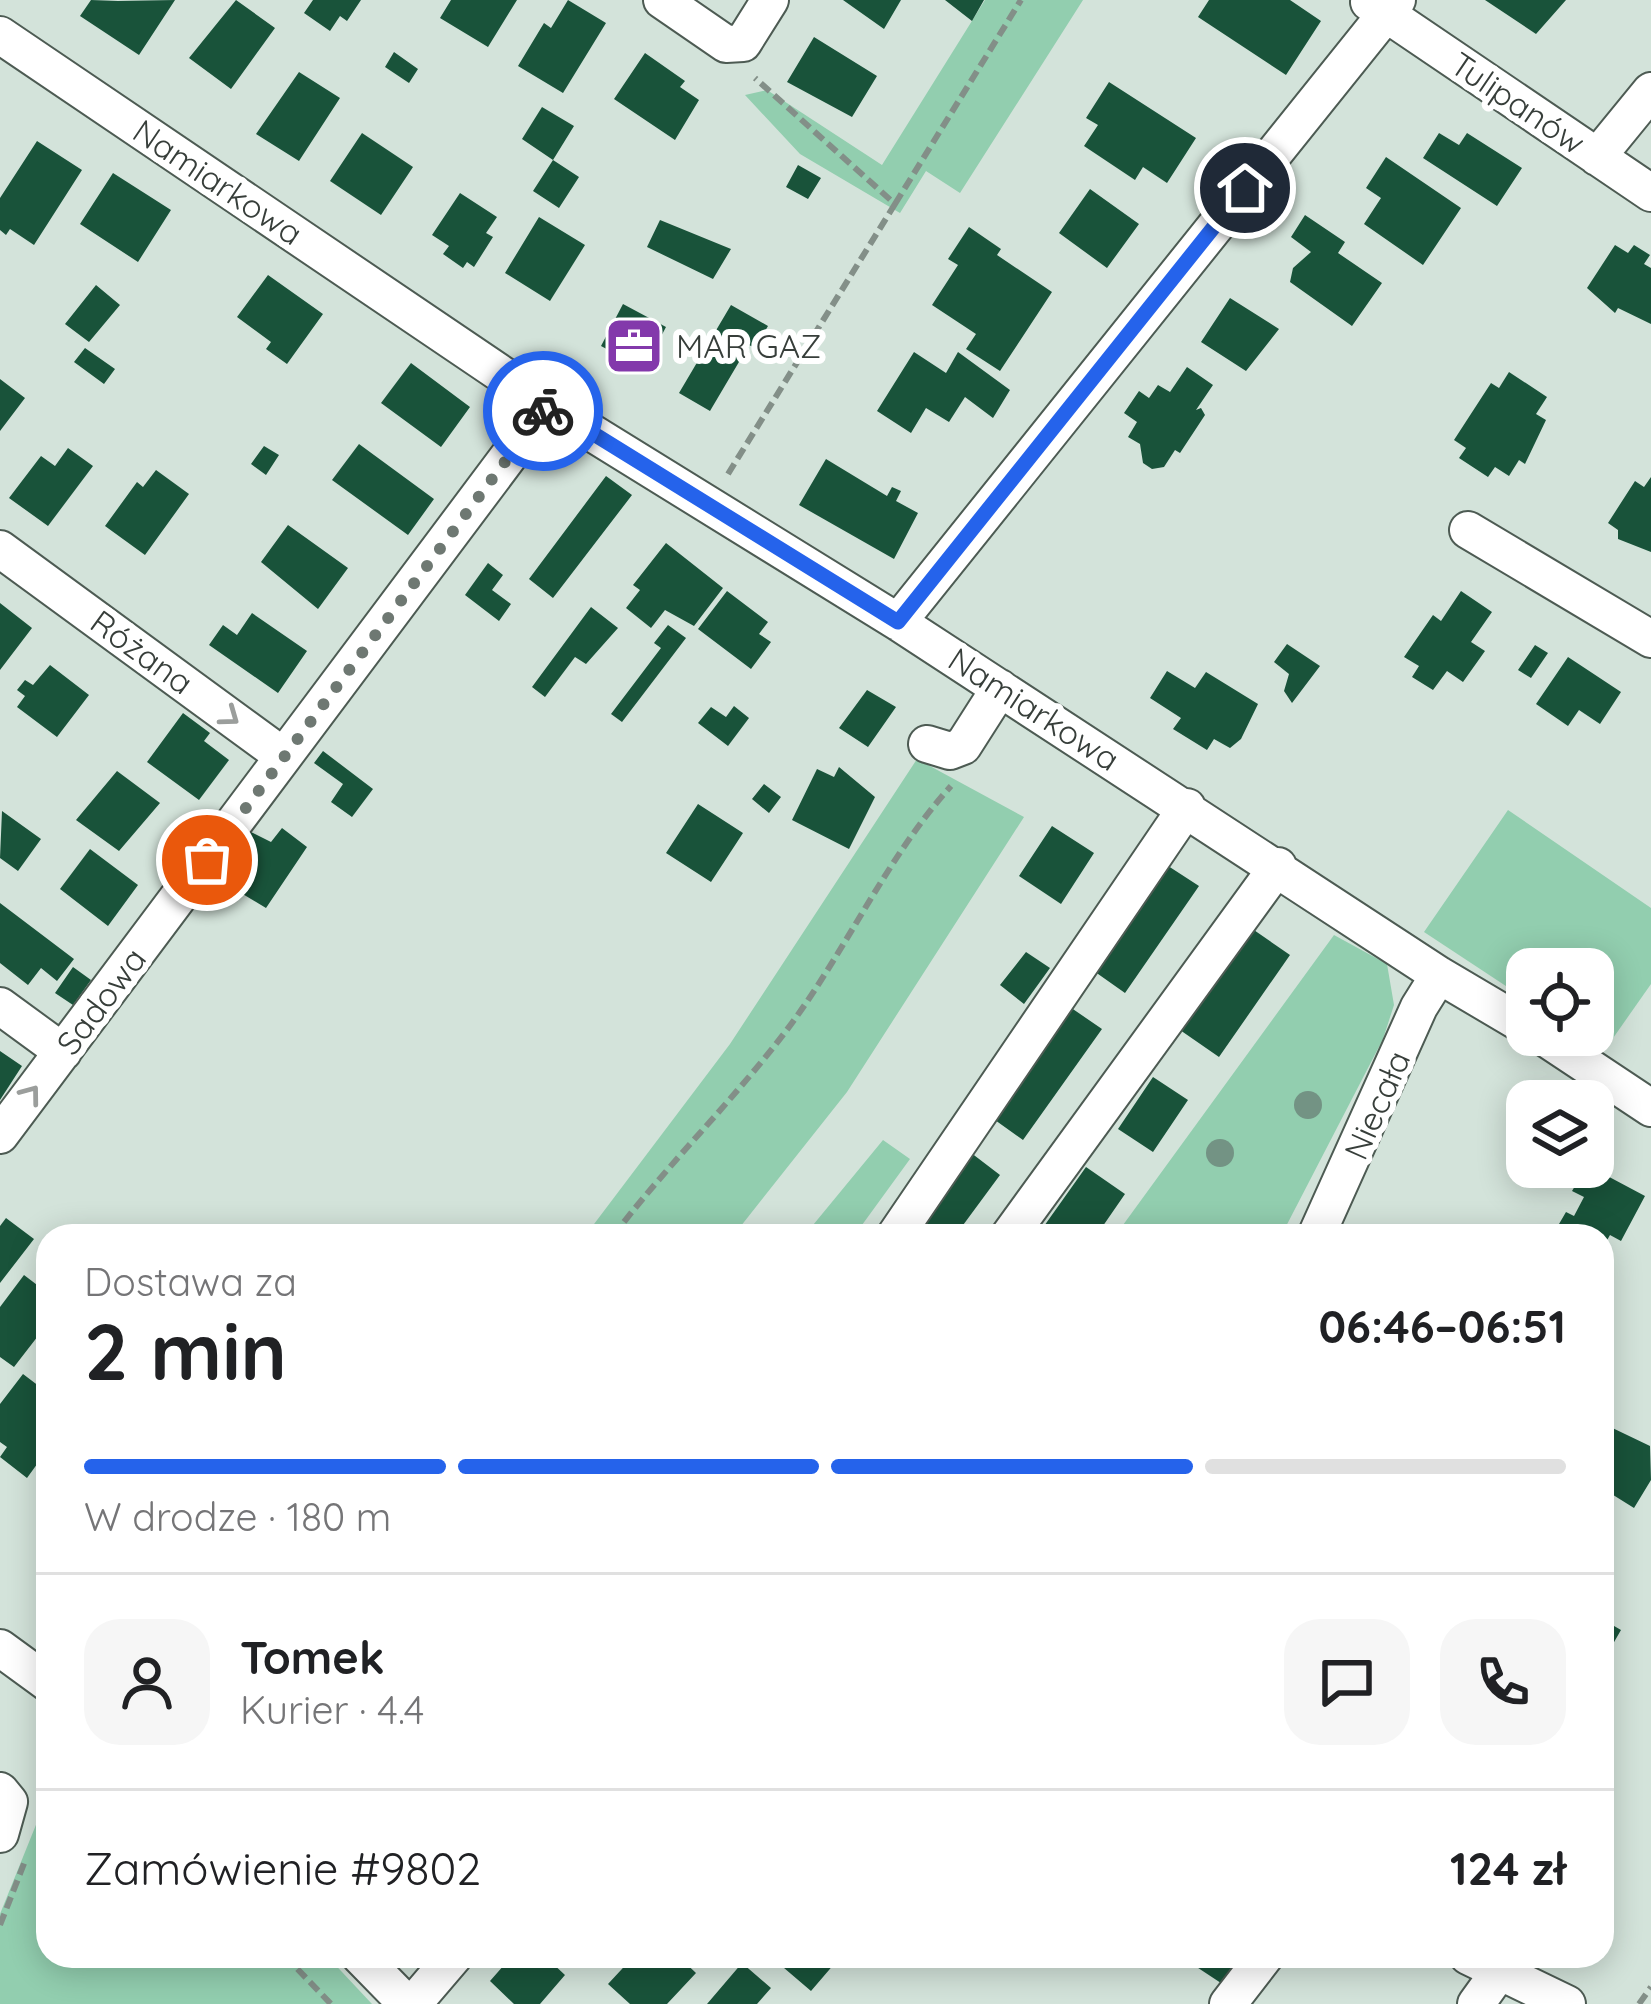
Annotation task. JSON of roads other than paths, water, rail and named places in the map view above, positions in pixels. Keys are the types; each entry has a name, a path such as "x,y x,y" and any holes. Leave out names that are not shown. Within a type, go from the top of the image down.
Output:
{"street":[{"path":"662,0 726,44 743,43 770,0"},
{"path":"898,622 1383,4"},
{"name":"Tulipanów","path":"1383,4 1651,194"},
{"name":"Namiarkowa","path":"0,35 547,405 898,622 1506,1015"},
{"path":"1597,157 1651,91"},
{"name":"Sadowa","path":"0,1135 547,405"},
{"path":"1468,530 1651,638"},
{"name":"Różana","path":"0,549 284,756"},
{"path":"927,744 950,752 963,746 1000,688"},
{"path":"903,1224 1187,807"},
{"path":"1018,1224 1278,866"},
{"name":"Niecała","path":"1321,1224 1419,1007 1439,975"},
{"path":"0,1006 63,1052"},
{"path":"1572,1056 1651,1108"},
{"path":"0,1648 36,1674"},
{"path":"0,1791 9,1802 0,1834"},
{"path":"372,1968 410,2004 443,1968"},
{"path":"1228,2004 1256,1968"},
{"path":"1476,2004 1483,1968"},
{"path":"1492,1968 1568,2004"}],"place":[{"name":"MAR GAZ","path":"634,346"}]}
